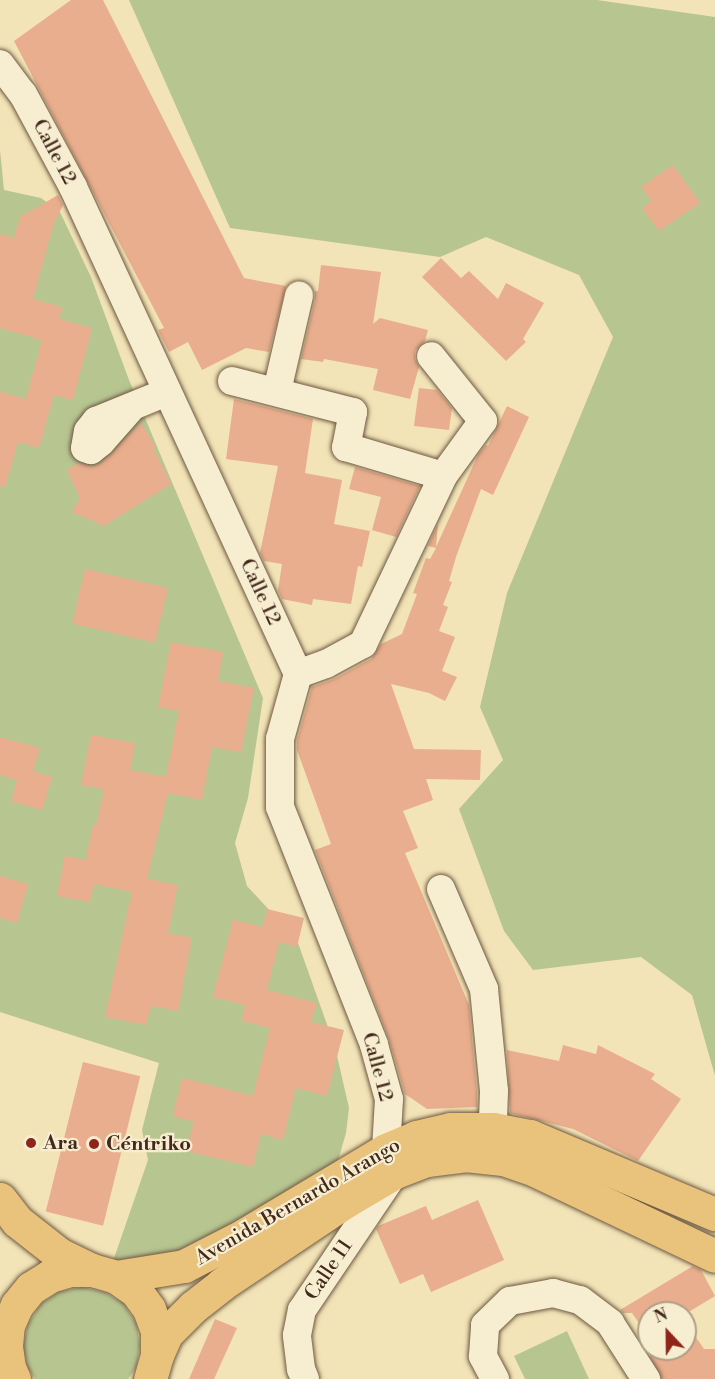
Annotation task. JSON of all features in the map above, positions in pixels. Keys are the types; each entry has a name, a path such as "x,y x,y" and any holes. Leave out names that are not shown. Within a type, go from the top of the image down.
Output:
{"main road":[{"name":"Avenida Bernardo Arango","path":"154,1367 168,1333 193,1307 390,1161 416,1137 451,1129 493,1129 530,1136 715,1214"},
{"name":"Avenida Bernardo Arango","path":"6,1346 13,1315 31,1288 50,1276 70,1270 104,1273 184,1266 390,1161 427,1160 451,1156 503,1159 537,1172 715,1256"},
{"path":"0,1199 17,1221 59,1254 104,1273 135,1291 149,1309 157,1331 154,1367"},
{"path":"0,1309 9,1368 14,1379"}],"street":[{"name":"Calle 12","path":"0,64 23,94 73,187 298,674 280,739 280,807 374,1046 389,1099 390,1161"},
{"path":"277,391 299,296"},
{"path":"298,674 326,664 363,644 443,476 483,421 431,356"},
{"path":"232,381 353,412 346,447 443,476"},
{"path":"131,408 167,392"},
{"path":"441,889 484,989 494,1091 493,1129"},
{"name":"Calle 11","path":"305,1379 301,1369 297,1335 303,1310 390,1161"},
{"path":"489,1367 485,1325 510,1301 554,1293 580,1300 610,1323 646,1379"}],"green space":[{"path":"129,0 597,0 715,17 715,1076 692,995 641,957 533,970 504,931 459,809 503,760 480,707 507,593 613,337 579,275 486,237 440,257 230,228"},
{"path":"0,150 4,190 41,198 60,212 91,277 129,380 263,698 248,798 235,843 247,886 273,914 292,926 335,1047 349,1108 346,1133 337,1164 194,1254 112,1264 148,1160 142,1130 159,1063 0,1012"},
{"path":"81,1287 104,1292 123,1303 136,1323 140,1345 136,1368 128,1379 35,1379 28,1368 23,1346 28,1324 41,1304 59,1292"},
{"path":"567,1331 589,1379 525,1379 514,1356"}],"building":[{"path":"71,0 103,0 244,278 286,286 269,352 246,348 202,370 188,342 169,352 158,330 164,328 14,41"},
{"path":"673,165 700,203 659,231 642,208 652,201 641,187"},
{"path":"58,195 63,205 53,226 33,299 62,307 59,319 92,328 73,400 54,395 39,448 18,442 5,487 0,486 0,392 26,399 42,340 0,328 0,234 14,238 20,217"},
{"path":"441,258 461,278 469,271 498,299 506,283 544,303 523,339 526,342 506,361 422,277"},
{"path":"321,265 381,272 373,324 380,318 428,330 425,341 415,351 415,359 419,367 410,399 373,390 378,369 324,359 323,362 301,359 315,300 315,291 318,291"},
{"path":"419,388 437,390 452,408 449,430 414,426"},
{"path":"234,399 313,419 305,473 342,480 334,524 370,531 362,567 358,566 351,604 313,599 312,605 282,599 278,590 282,564 264,561 260,553 278,466 226,459"},
{"path":"507,406 529,417 493,495 481,489 456,557 449,581 452,582 443,605 448,607 439,631 455,637 442,671 457,677 445,701 429,693 391,684 414,749 481,750 480,780 426,779 433,800 403,811 418,848 405,853 469,1005 477,1092 477,1107 427,1109 405,1094 389,1039 315,850 331,844 297,750 297,741 312,687 334,679 371,659 381,644 402,634 417,594 413,593 426,558 430,559 436,548 428,546 438,524 436,547 478,455 486,445 488,446"},
{"path":"141,423 155,446 153,447 171,484 104,526 72,512 80,498 67,470 78,463 93,466 101,463"},
{"path":"355,467 420,486 396,537 372,530 381,497 349,489"},
{"path":"85,569 168,588 155,643 72,624"},
{"path":"171,642 223,652 218,681 254,688 241,752 212,747 202,800 168,793 147,879 178,885 168,933 192,938 178,1011 151,1006 146,1025 105,1017 132,892 94,884 90,902 57,896 65,856 86,860 93,825 96,826 104,789 81,785 91,735 135,743 130,770 166,777 179,711 158,707"},
{"path":"0,737 40,748 33,771 52,777 42,810 11,801 17,780 0,775"},
{"path":"0,876 28,884 17,923 0,918"},
{"path":"267,909 304,918 297,947 279,942 267,990 317,1003 311,1022 344,1030 327,1096 296,1088 283,1140 261,1134 253,1167 186,1151 194,1122 173,1116 182,1078 253,1096 270,1028 242,1021 245,1005 213,997 233,920 263,927"},
{"path":"563,1045 596,1054 598,1045 655,1074 651,1079 681,1099 638,1161 573,1129 510,1113 507,1050 559,1061"},
{"name":"Céntriko","path":"83,1062 140,1076 103,1226 46,1211"},
{"path":"478,1200 504,1260 431,1292 423,1274 400,1284 376,1229 378,1226 426,1206 432,1220"},
{"path":"693,1266 701,1270 715,1296 697,1307 697,1301 637,1301 637,1320 632,1313 623,1313 620,1310"},
{"path":"215,1319 237,1328 214,1379 189,1379"},
{"path":"697,1339 704,1349 715,1349 715,1379 662,1379 652,1361 697,1361"}],"place":[{"name":"Ara","path":"31,1143"},
{"name":"Céntriko","path":"94,1144"}]}
